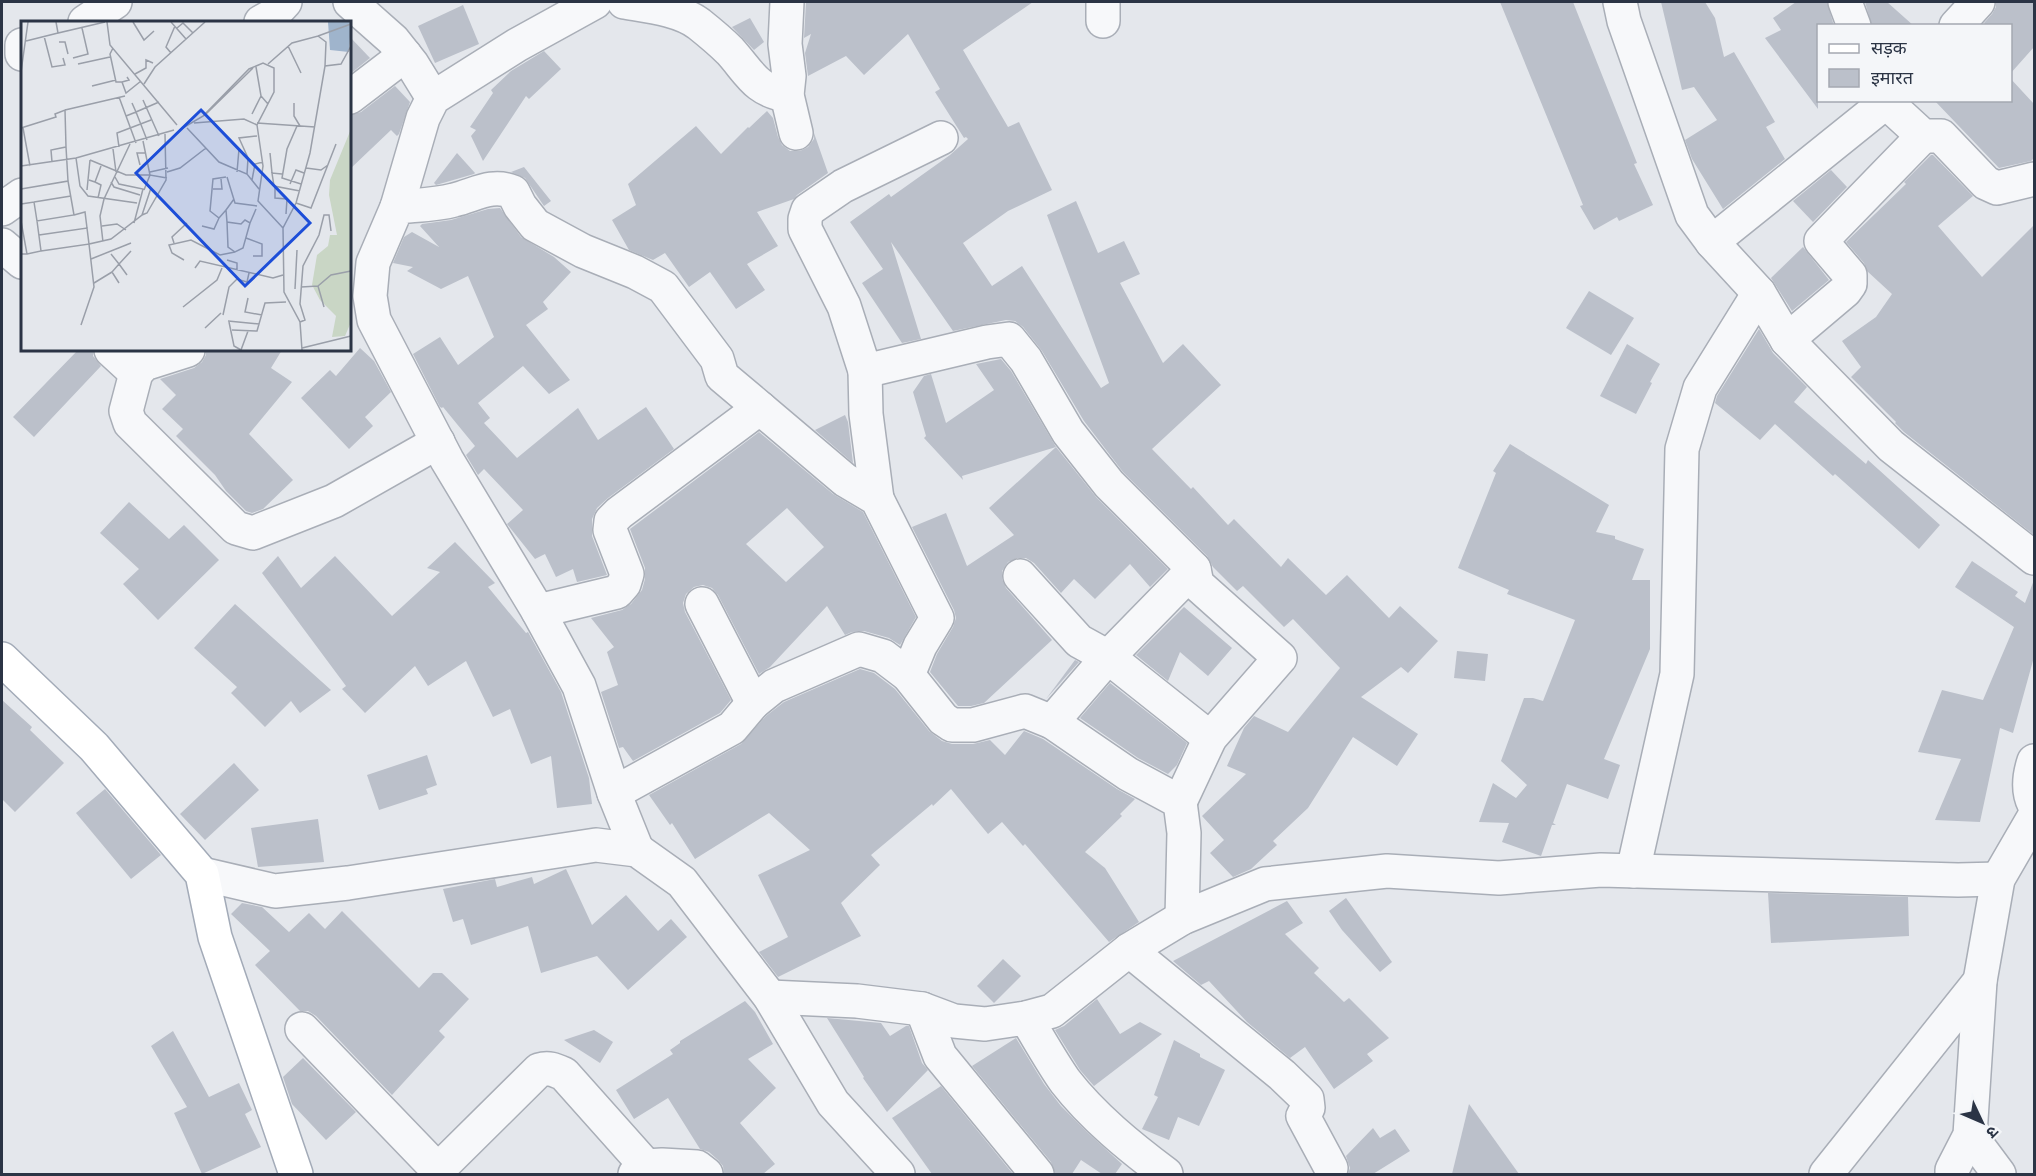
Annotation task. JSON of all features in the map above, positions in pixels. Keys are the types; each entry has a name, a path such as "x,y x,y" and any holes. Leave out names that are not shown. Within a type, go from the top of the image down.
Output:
{"main road":[{"path":"2,659 93,747 202,874 215,937 296,1174"}],"street":[{"path":"86,21 115,2"},
{"path":"263,21 272,16 285,2"},
{"path":"350,2 393,40 433,98"},
{"path":"594,2 517,45 433,98 423,118 397,207 373,263 370,296 374,320 438,442 538,611 579,686 614,794 637,850"},
{"path":"624,2 665,10 697,23 729,50 758,84 773,93 787,95"},
{"path":"787,2 785,44 789,76 787,95 796,133"},
{"path":"1620,2 1624,21 1692,215 1712,242 1759,293 1787,340 1891,446 2034,558"},
{"path":"1845,2 1853,24"},
{"path":"1958,24 1978,2"},
{"path":"351,96 405,56"},
{"path":"1712,242 1885,102"},
{"path":"1887,102 1923,136 1941,136 1986,183 1997,188 2013,186 2034,179"},
{"path":"1787,340 1845,291 1850,284 1850,275 1821,241 1923,136"},
{"path":"908,675 920,646 937,618 877,499 866,414 865,370 844,306 805,229 805,219 808,210 843,186 941,138"},
{"path":"397,207 453,201 491,188 503,188 513,192 520,207 534,225 663,287 717,359 722,376 845,480 877,499"},
{"path":"2,209 21,196"},
{"path":"2,245 21,261"},
{"path":"1633,871 1677,674 1682,449 1700,388 1759,293"},
{"path":"865,370 1009,339 1026,360 1068,432 1109,484 1194,569 1197,584 1281,658 1210,738 1180,802 1184,833 1182,918"},
{"path":"112,351 136,373"},
{"path":"185,351 144,364 136,373 126,411 130,423 236,528 253,533 334,501 438,442"},
{"path":"538,611 617,592 624,584 627,574 610,530 611,521 760,408"},
{"path":"1052,722 1108,657 1194,569"},
{"path":"1020,576 1078,641 1108,657 1210,738"},
{"path":"702,604 753,703"},
{"path":"614,794 732,728 753,703 774,686 859,648 883,656 908,675 943,719 952,725 973,725 1026,711 1052,722 1128,774 1180,802"},
{"path":"2034,761 2029,780 2034,804"},
{"path":"1952,1174 1970,1135 1980,981 1998,879 2034,817"},
{"path":"202,874 275,891 348,883 596,845 637,850 682,882 770,997 833,1103 898,1174"},
{"path":"770,997 857,1001 922,1009 954,1021 985,1024 1026,1018 1052,1011 1129,950 1182,918 1265,884 1387,871 1499,878 1601,870 1958,880 1998,879"},
{"path":"1129,950 1282,1075 1307,1099 1308,1108 1303,1116 1331,1168"},
{"path":"1826,1174 1980,981"},
{"path":"922,1009 940,1056 1037,1174"},
{"path":"1026,1018 1064,1079 1087,1107 1150,1169"},
{"path":"302,1029 432,1164 444,1164 539,1070 545,1068 555,1069 564,1074 641,1170 697,1167 706,1174"},
{"path":"1970,1135 2000,1174"}],"building":[{"path":"806,2 1033,2 963,50 1008,127 1019,122 1052,190 1008,211 963,243 992,286 1022,266 1101,388 1109,383 1047,215 1076,201 1098,253 1124,241 1140,274 1120,283 1163,363 1183,344 1221,385 1152,449 1191,489 1193,487 1228,525 1234,519 1281,567 1288,558 1326,595 1347,575 1389,618 1400,606 1438,641 1408,673 1401,667 1361,697 1418,734 1397,766 1353,737 1308,808 1273,841 1277,845 1251,869 1233,877 1210,853 1224,840 1202,816 1246,774 1227,766 1244,728 1254,716 1288,732 1340,668 1293,619 1284,627 1243,586 1237,591 1213,567 1207,556 1123,472 1084,421 1042,351 1023,327 1015,321 1006,320 953,331 891,242 921,339 902,343 862,283 883,269 850,222 889,194 891,197 950,155 968,139 964,138 935,92 940,89 908,34 864,75 846,56 808,76 805,53 811,34 804,38"},
{"path":"1500,2 1573,2 1637,163 1634,164 1653,205 1619,221 1617,217 1594,230 1580,206 1583,205"},
{"path":"1661,2 1705,2 1715,18 1724,57 1734,52 1775,122 1766,127 1785,159 1723,209 1692,159 1685,140 1717,120 1694,87 1682,90"},
{"path":"1796,2 1827,2 1833,24 1817,24 1818,109 1765,38 1781,30 1773,18"},
{"path":"1865,2 1887,2 1912,24 1871,24"},
{"path":"1996,2 2034,2 2034,47 2012,72 2012,24 1984,23 1996,7"},
{"path":"463,5 479,44 435,63 418,26"},
{"path":"750,18 764,42 754,50 732,27"},
{"path":"351,38 370,58 351,73"},
{"path":"544,51 561,69 529,99 526,96 483,161 471,136 476,130 470,127 493,93 491,90 511,71"},
{"path":"2012,80 2034,104 2034,158 2031,161 1999,168 1936,102 2012,102"},
{"path":"395,86 410,102 399,134 397,136 391,130 351,168 351,115 361,112"},
{"path":"767,111 773,118 782,145 790,151 800,151 808,147 814,139 814,133 828,173 794,199 757,212 778,246 747,264 765,290 736,309 710,272 689,287 665,253 653,260 629,250 612,220 636,205 628,184 696,126 721,154"},
{"path":"457,153 475,173 436,185 434,183"},
{"path":"1931,155 1973,196 1938,226 1982,277 2034,225 2034,535 1904,432 1851,377 1861,367 1842,341 1876,317 1892,294 1867,271 1864,263 1846,242 1906,184 1904,182"},
{"path":"524,167 551,201 544,206 525,178 511,172"},
{"path":"1831,170 1847,187 1813,222 1793,201"},
{"path":"500,208 521,237 554,257 571,272 543,302 548,309 526,325 570,380 549,394 523,366 478,403 490,418 484,423 517,458 578,408 598,440 646,407 674,449 597,508 592,519 592,536 607,575 577,582 573,569 556,577 545,554 535,559 507,524 523,510 484,469 478,475 466,455 475,446 443,407 440,407 413,354 440,337 458,365 494,337 468,276 441,289 407,271 413,267 393,263 404,237 412,232 439,247 420,226 422,224 451,220 488,209"},
{"path":"1803,247 1829,280 1792,311 1771,278"},
{"path":"1589,291 1634,318 1611,355 1566,328"},
{"path":"1759,329 1773,353 1807,387 1794,402 1866,464 1868,460 1940,525 1919,549 1775,424 1760,440 1715,403 1717,396"},
{"path":"1627,344 1660,364 1636,414 1600,396"},
{"path":"360,348 374,361 391,392 365,417 373,426 349,449 301,398 330,370 336,376"},
{"path":"77,351 93,351 93,356 101,366 34,437 13,417"},
{"path":"206,351 281,351 271,368 292,382 249,434 293,480 263,509 252,513 246,511 226,491 215,475 176,436 183,429 162,409 176,395 160,379 194,368 202,362"},
{"path":"1001,359 1011,371 1056,447 962,476 963,480 924,438 926,436 913,392 924,376 931,374 946,423 994,390 976,364"},
{"path":"845,415 848,422 853,463 815,430"},
{"path":"759,432 833,494 863,512 916,617 900,645 889,638 864,631 845,635 827,606 770,667 759,674 718,595 712,588 703,585 694,587 686,594 683,603 685,612 731,700 720,713 633,761 623,747 619,748 601,692 618,685 607,652 614,647 591,618 622,610 631,604 642,590 645,568 630,529","holes":["787,508 824,547 786,582 746,544"]},
{"path":"1510,444 1609,505 1596,532 1615,536 1615,539 1644,549 1632,580 1650,580 1650,649 1604,759 1620,765 1608,799 1567,784 1553,823 1556,825 1552,825 1541,856 1502,842 1509,823 1479,822 1493,783 1516,798 1527,785 1501,761 1524,698 1543,701 1575,620 1507,594 1509,590 1458,568 1496,473 1493,471"},
{"path":"1056,447 1096,497 1168,569 1150,587 1130,564 1095,599 1074,579 1061,593 1034,563 1026,558 1017,558 1008,562 1002,571 1002,579 1006,588 1052,640 984,703 958,706 930,672 937,654 953,627 956,618 954,610 912,527 946,513 967,566 1014,535 989,508"},
{"path":"129,502 169,539 184,525 219,560 158,620 123,584 139,569 100,533"},
{"path":"455,542 495,583 488,587 526,633 528,632 561,692 589,778 592,804 557,808 551,756 531,764 510,709 493,717 466,661 428,686 415,666 365,713 342,689 346,686 262,573 278,556 301,588 335,556 392,616 440,572 427,568"},
{"path":"1972,561 2018,592 2015,596 2025,603 2034,580 2034,657 2013,733 2000,728 1980,822 1935,820 1961,759 1918,752 1942,690 1983,700 2014,627 1955,587"},
{"path":"235,604 331,690 300,713 291,701 265,727 231,693 237,687 194,648"},
{"path":"1184,607 1232,648 1208,676 1180,652 1168,681 1136,655"},
{"path":"1457,651 1488,654 1485,681 1454,678"},
{"path":"1075,660 1079,662 1046,699"},
{"path":"860,669 874,673 895,689 929,731 942,741 952,744 973,744 990,740 1005,755 1024,731 1043,739 1135,799 1120,814 1122,816 1085,852 1105,868 1139,922 1109,942 1025,844 1023,846 1002,822 988,834 951,789 871,855 880,865 841,903 861,936 778,977 759,952 788,937 758,875 810,850 769,813 695,859 672,823 670,825 649,795 741,744 766,716 784,702"},
{"path":"1110,683 1187,743 1177,765 1168,774 1138,758 1080,718"},
{"path":"2,700 32,727 30,730 64,763 15,812 2,799"},
{"path":"427,755 437,785 426,789 428,794 379,810 367,775"},
{"path":"234,763 259,790 205,840 180,814"},
{"path":"105,789 161,855 131,879 76,813"},
{"path":"318,819 324,862 258,867 251,828"},
{"path":"566,869 592,925 626,895 658,931 671,919 687,937 628,990 597,956 541,973 528,926 471,945 463,919 453,922 443,889 495,879 497,887 532,877 534,884"},
{"path":"1768,893 1908,897 1909,936 1771,943"},
{"path":"1346,898 1392,962 1380,972 1342,930 1329,911"},
{"path":"1287,901 1303,923 1285,934 1319,968 1314,973 1344,1002 1349,998 1389,1038 1367,1054 1373,1061 1334,1089 1305,1047 1290,1058 1247,1022 1209,981 1201,985 1173,961"},
{"path":"242,903 262,907 289,932 309,913 325,929 342,911 419,988 433,973 442,973 469,999 439,1031 445,1037 392,1095 316,1016 308,1011 300,1011 255,965 270,951 231,914"},
{"path":"1003,959 1021,976 994,1003 977,986"},
{"path":"1097,999 1120,1034 1140,1022 1162,1034 1094,1086 1080,1070 1055,1030 1064,1026"},
{"path":"745,1001 755,1012 773,1044 748,1059 776,1088 740,1123 775,1164 763,1174 724,1174 723,1166 718,1160 709,1152 700,1149 668,1098 634,1119 616,1090 673,1054 670,1050 680,1041"},
{"path":"827,1018 881,1023 890,1036 909,1026 922,1063 928,1070 887,1112 863,1078"},
{"path":"594,1030 613,1042 600,1063 564,1040"},
{"path":"173,1031 209,1097 239,1083 252,1110 245,1114 261,1147 202,1174 174,1113 187,1107 151,1046"},
{"path":"1016,1038 1044,1084 1061,1106 1122,1164 1115,1174 1102,1174 1081,1160 1072,1174 1055,1174 1051,1162 972,1066"},
{"path":"1174,1040 1225,1070 1199,1126 1178,1117 1169,1140 1142,1129 1158,1097 1154,1095"},
{"path":"303,1058 356,1112 326,1140 292,1104 283,1077"},
{"path":"941,1086 1013,1174 932,1174 892,1118"},
{"path":"1469,1104 1519,1174 1452,1174"},
{"path":"1373,1128 1380,1138 1395,1129 1410,1151 1373,1174 1348,1174 1350,1168 1346,1156"}]}
